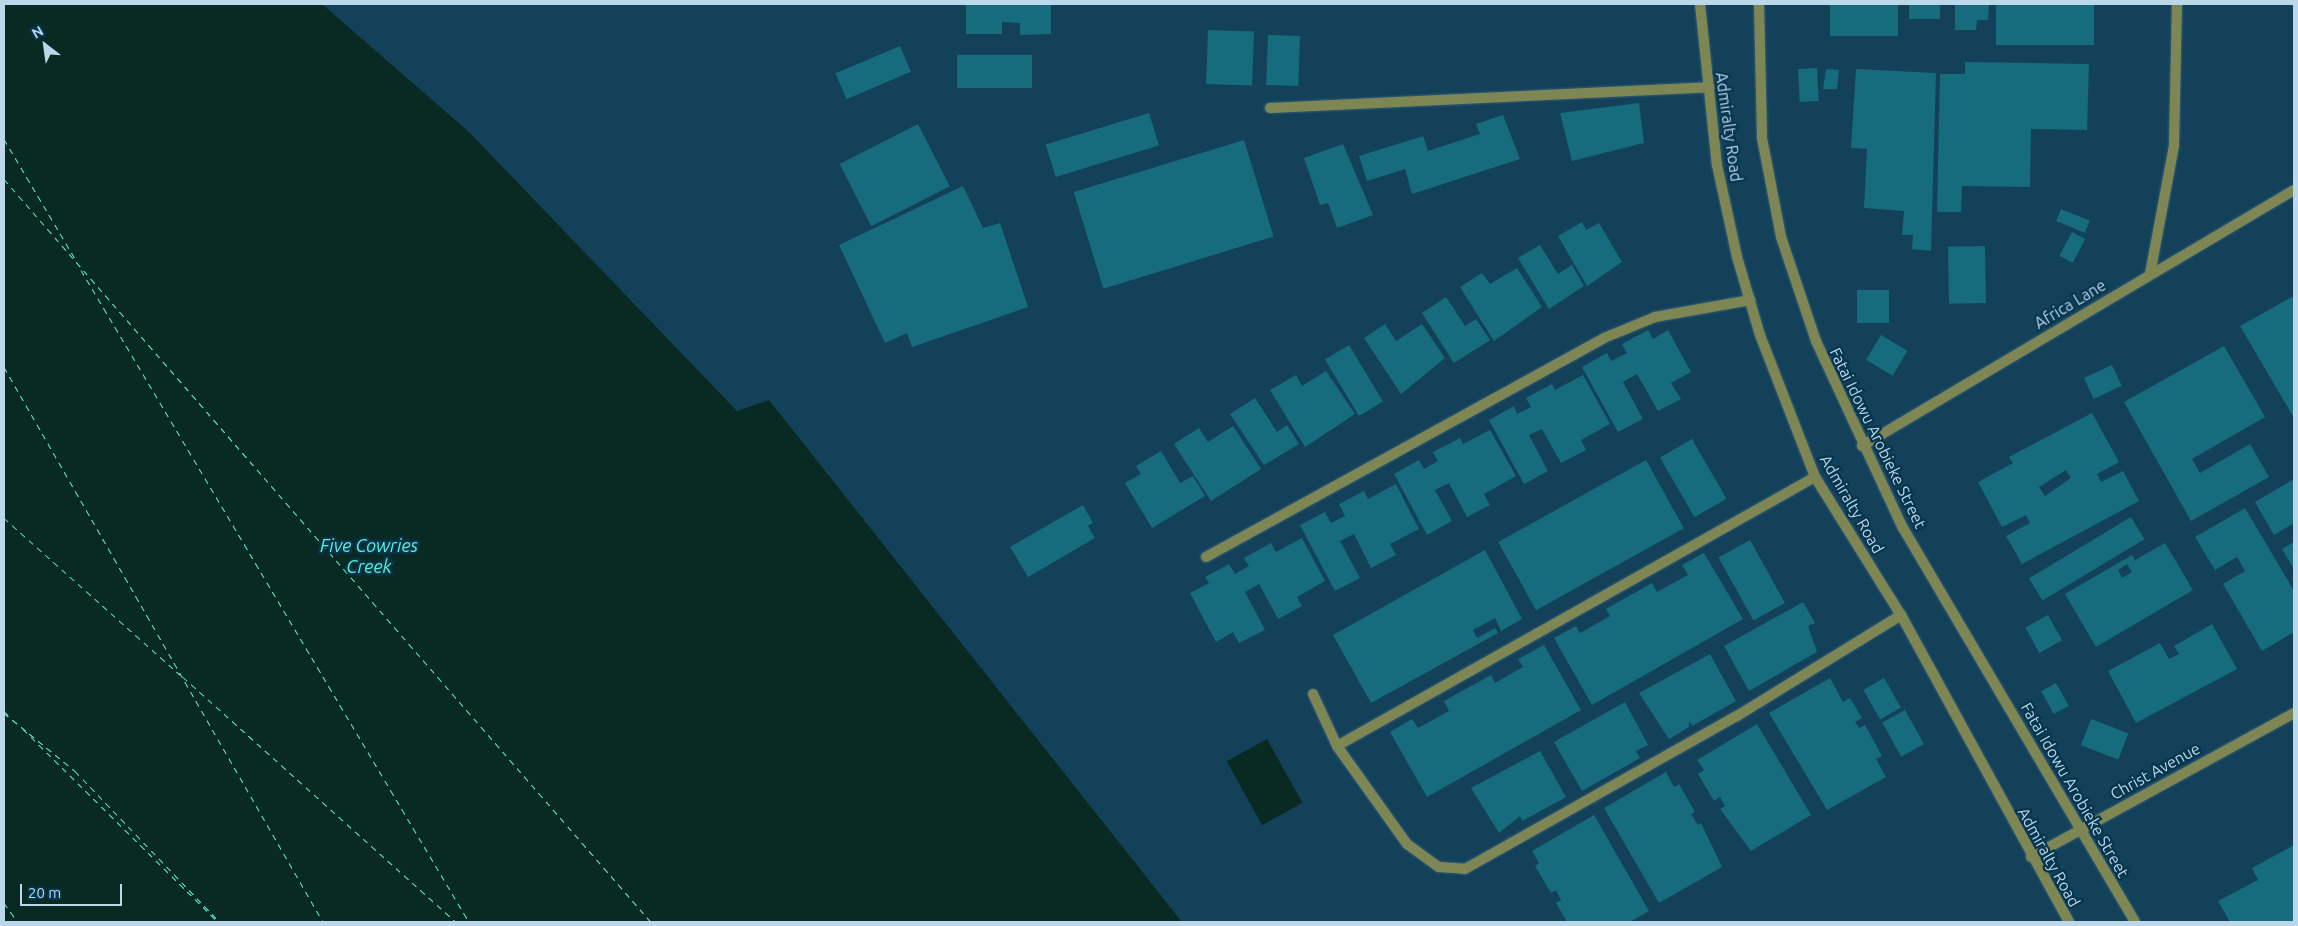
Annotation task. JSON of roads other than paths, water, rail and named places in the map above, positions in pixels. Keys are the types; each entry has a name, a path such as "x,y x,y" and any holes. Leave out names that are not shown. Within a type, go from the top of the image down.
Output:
{"street":[{"name":"Admiralty Road","path":"1700,4 1717,165 1750,300 1815,477 1901,615 2068,922"},
{"name":"Fatai Idowu Arobieke Street","path":"1759,4 1762,138 1781,237 1816,340 1862,446 1903,528 2135,922"},
{"path":"2150,274 2174,146 2177,4"},
{"path":"1270,108 1709,87"},
{"name":"Africa Lane","path":"1862,446 2294,190"},
{"path":"1206,557 1604,338 1655,318 1750,300"},
{"path":"1337,746 1815,477"},
{"path":"1312,694 1337,746 1407,844 1439,867 1465,869 1737,716 1901,615"},
{"name":"Christ Avenue","path":"2031,857 2294,712"}],"water":[{"name":"Five Cowries Creek","path":"4,4 322,4 469,132 737,411 769,400 1182,922 4,922"},
{"path":"1267,739 1302,803 1262,825 1227,761"}]}
